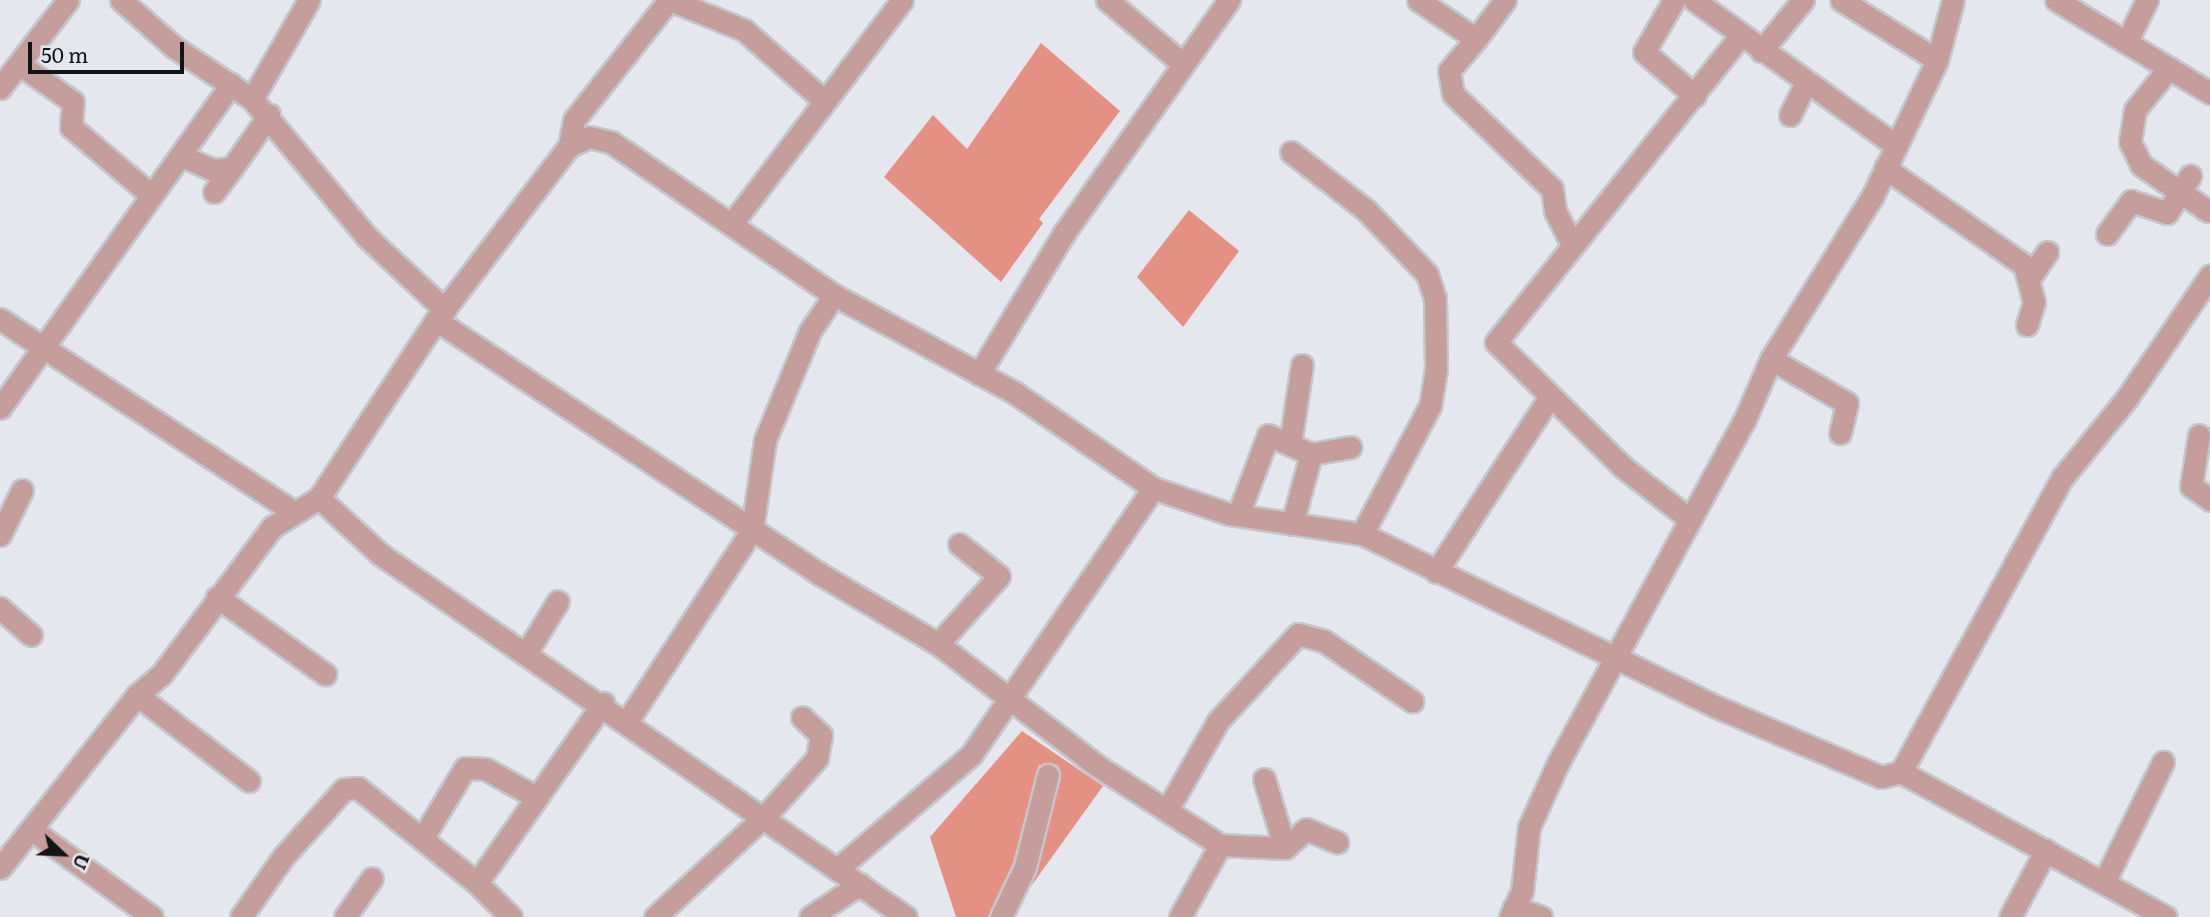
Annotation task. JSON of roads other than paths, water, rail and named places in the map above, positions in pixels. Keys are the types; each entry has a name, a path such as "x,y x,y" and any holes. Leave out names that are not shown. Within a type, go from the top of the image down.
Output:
{"street":[{"path":"0,88 68,0"},
{"path":"121,0 174,47 252,99 269,115 367,237 441,315 752,530 938,644 1167,810 1220,845 1285,848 1306,829 1337,842"},
{"path":"252,99 309,0"},
{"path":"569,146 573,120 670,0 744,30 823,100"},
{"path":"733,222 823,100 902,0"},
{"path":"1107,0 1183,64"},
{"path":"979,374 1064,233 1229,0"},
{"path":"1419,0 1476,39"},
{"path":"1505,0 1449,72 1453,94 1552,189 1555,211 1572,244"},
{"path":"1674,0 1644,52 1695,96"},
{"path":"1761,51 1803,0"},
{"path":"1841,0 1937,60"},
{"path":"1541,917 1512,912 1532,818 1611,656 1744,421 1771,359 1885,168 1937,60 1953,0"},
{"path":"2056,0 2210,93"},
{"path":"2127,41 2147,0"},
{"path":"1701,2 1740,36 1895,145"},
{"path":"1688,517 1549,398 1496,342 1572,244 1695,96 1740,36"},
{"path":"19,64 73,102 71,127 151,195"},
{"path":"2169,68 2135,110 2130,142 2141,165 2185,184 2208,211"},
{"path":"1790,115 1806,82"},
{"path":"0,408 231,84"},
{"path":"214,192 269,115"},
{"path":"0,868 137,695 161,675 217,597 290,510 319,498 441,315 569,146 589,136 604,138 733,222 834,295 979,374 1153,488 1238,515 1362,534 1611,656 1870,776 1901,772 2166,917"},
{"path":"1291,152 1366,210 1427,274 1435,298 1430,406 1362,534"},
{"path":"182,156 213,170 232,168"},
{"path":"1885,168 2031,276"},
{"path":"2107,234 2131,201 2162,215 2185,184"},
{"path":"2027,326 2034,302 2031,276 2047,251"},
{"path":"1901,772 2062,478 2127,398 2210,276"},
{"path":"628,720 752,530 765,440 810,331 834,295"},
{"path":"0,319 290,510"},
{"path":"1771,359 1849,405 1840,433"},
{"path":"1290,444 1301,365"},
{"path":"1436,572 1549,398"},
{"path":"2199,435 2191,486 2210,500"},
{"path":"1238,515 1266,437 1311,454 1350,447"},
{"path":"1292,524 1311,454"},
{"path":"841,866 971,755 1153,488"},
{"path":"0,536 22,490"},
{"path":"319,498 380,554 528,650 841,866 860,884 906,917"},
{"path":"938,644 999,576 958,544"},
{"path":"217,597 325,674"},
{"path":"528,650 558,601"},
{"path":"0,608 31,635"},
{"path":"1167,810 1218,721 1298,634 1324,640 1412,701"},
{"path":"137,695 249,781"},
{"path":"477,883 534,796 603,703"},
{"path":"655,917 765,816 822,746 821,734 802,717"},
{"path":"2104,882 2164,762"},
{"path":"422,839 465,768 486,769 534,796"},
{"path":"1001,917 1025,867 1048,775"},
{"path":"1265,779 1285,848"},
{"path":"241,917 283,857 344,789 358,788 515,916"},
{"path":"32,830 152,917"},
{"path":"1180,917 1220,845"},
{"path":"2010,917 2046,850"},
{"path":"354,914 372,878"},
{"path":"810,917 860,884"}]}
